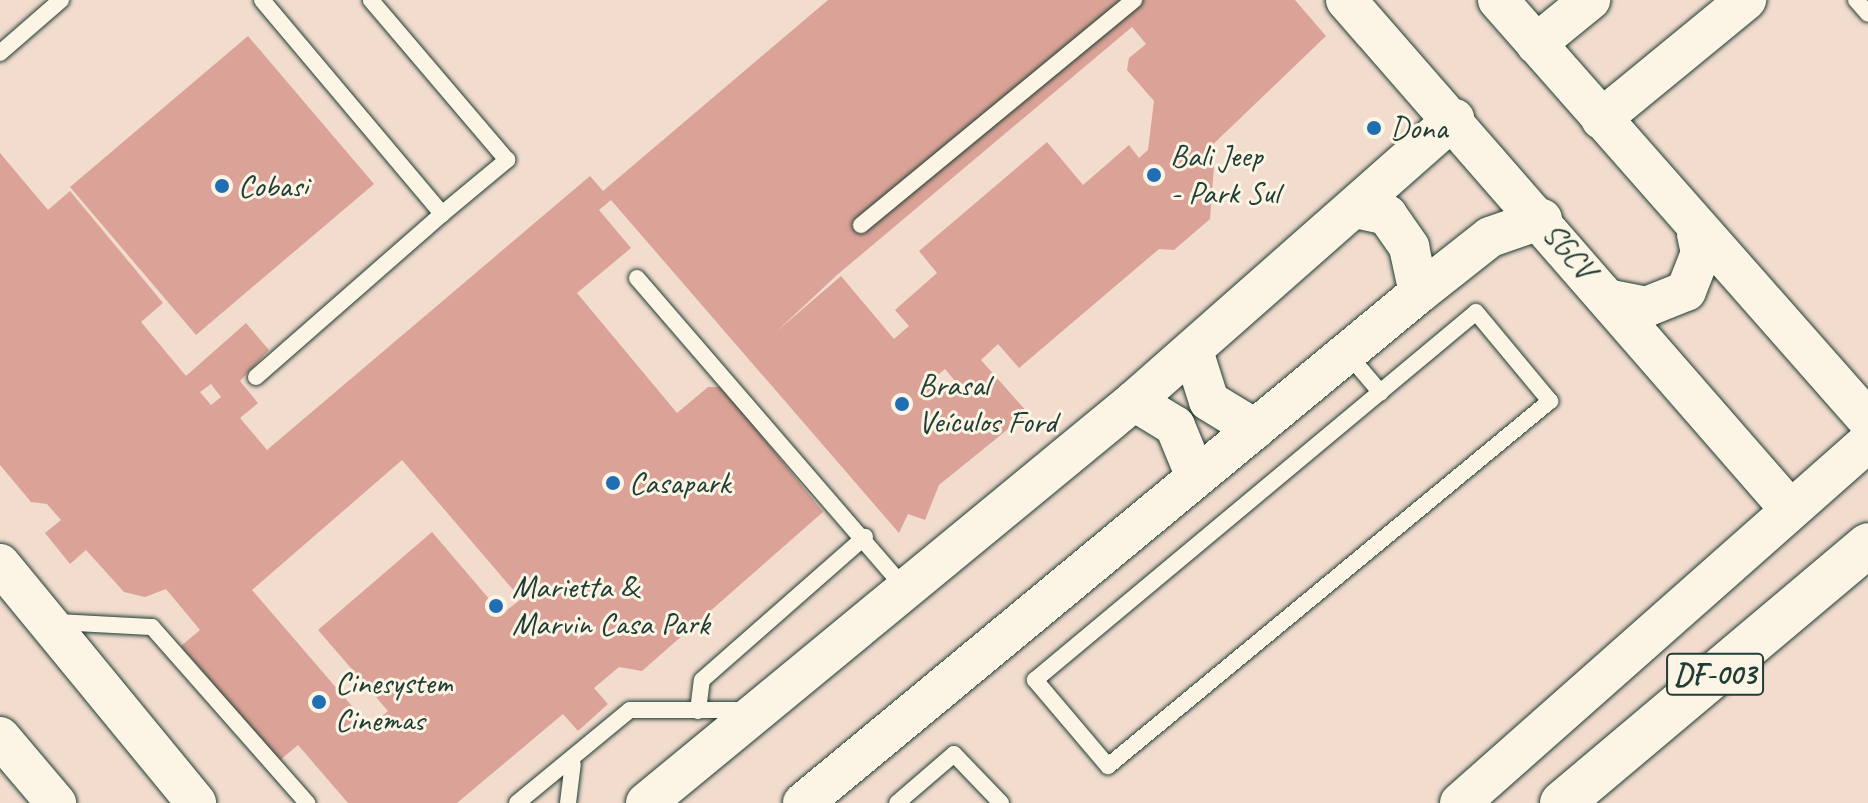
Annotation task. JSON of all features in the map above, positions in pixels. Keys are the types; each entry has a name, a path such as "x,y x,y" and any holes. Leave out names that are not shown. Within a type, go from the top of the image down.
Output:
{"highway":[{"name":"DF-003","path":"1562,803 1868,545"}],"street":[{"name":"SGCV","path":"1346,0 1542,219 1788,507"},
{"path":"1498,0 1697,234 1868,420"},
{"path":"1536,44 1590,0"},
{"path":"1601,119 1746,0"},
{"path":"646,803 754,710 1134,401 1454,119"},
{"path":"1355,208 1387,215 1409,247 1419,293"},
{"path":"803,803 1419,293 1490,237 1542,219"},
{"path":"1611,300 1646,307 1686,291 1701,253 1697,234"},
{"path":"1193,351 1209,401 1255,429"},
{"path":"1134,401 1175,426 1196,477"},
{"path":"1460,803 1788,507 1868,442"},
{"path":"0,564 196,803"},
{"path":"0,737 56,803"}],"lane":[{"path":"0,53 61,0"},
{"path":"262,0 442,214"},
{"path":"256,377 507,160 371,0"},
{"path":"861,225 1134,0"},
{"path":"1856,0 1868,14"},
{"path":"637,278 865,537 906,589"},
{"path":"1476,312 1550,401 1108,766 1035,680 1381,393 1476,312"},
{"path":"1347,353 1381,393"},
{"path":"698,711 702,680 865,537"},
{"path":"46,621 152,627 307,803"},
{"path":"517,803 573,764 630,710 754,710"},
{"path":"897,803 954,754 1001,803"},
{"path":"568,803 573,764"}],"building":[{"path":"828,0 1295,0 1326,36 1204,153 1214,166 1210,219 1174,250 1159,249 1019,368 998,344 981,360 1028,413 939,485 925,520 908,514 899,533 611,200 599,210 631,248 577,293 677,413 708,387 722,387 823,512 642,671 619,667 594,688 608,704 578,731 563,714 457,803 348,803 298,745 279,761 181,646 200,630 166,589 145,597 124,592 86,550 70,564 45,533 61,520 47,504 31,502 0,465 0,153 48,210 70,191 163,303 141,322 186,376 246,323 269,350 240,381 258,403 240,418 267,450 590,176 603,191","holes":["1132,27 1146,44 1129,58 1127,70 1154,101 1148,150 1139,158 1129,145 1083,185 1047,142 919,251 937,273 895,310 909,326 894,339 841,276 776,332 837,275","945,369 955,381 939,396 928,383","211,384 221,397 211,405 200,392","402,460 521,599 502,614 432,532 318,630 388,711 370,727 252,590"]},
{"name":"Cobasi","path":"248,36 374,184 196,335 70,187"}],"place":[{"name":"Dona","path":"1374,128"},
{"name":"Bali Jeep - Park Sul","path":"1154,175"},
{"name":"Cobasi","path":"222,186"},
{"name":"Brasal Veículos Ford","path":"902,404"},
{"name":"Casapark","path":"613,483"},
{"name":"Marietta & Marvin Casa Park","path":"496,606"},
{"name":"Cinesystem Cinemas","path":"319,702"}]}
